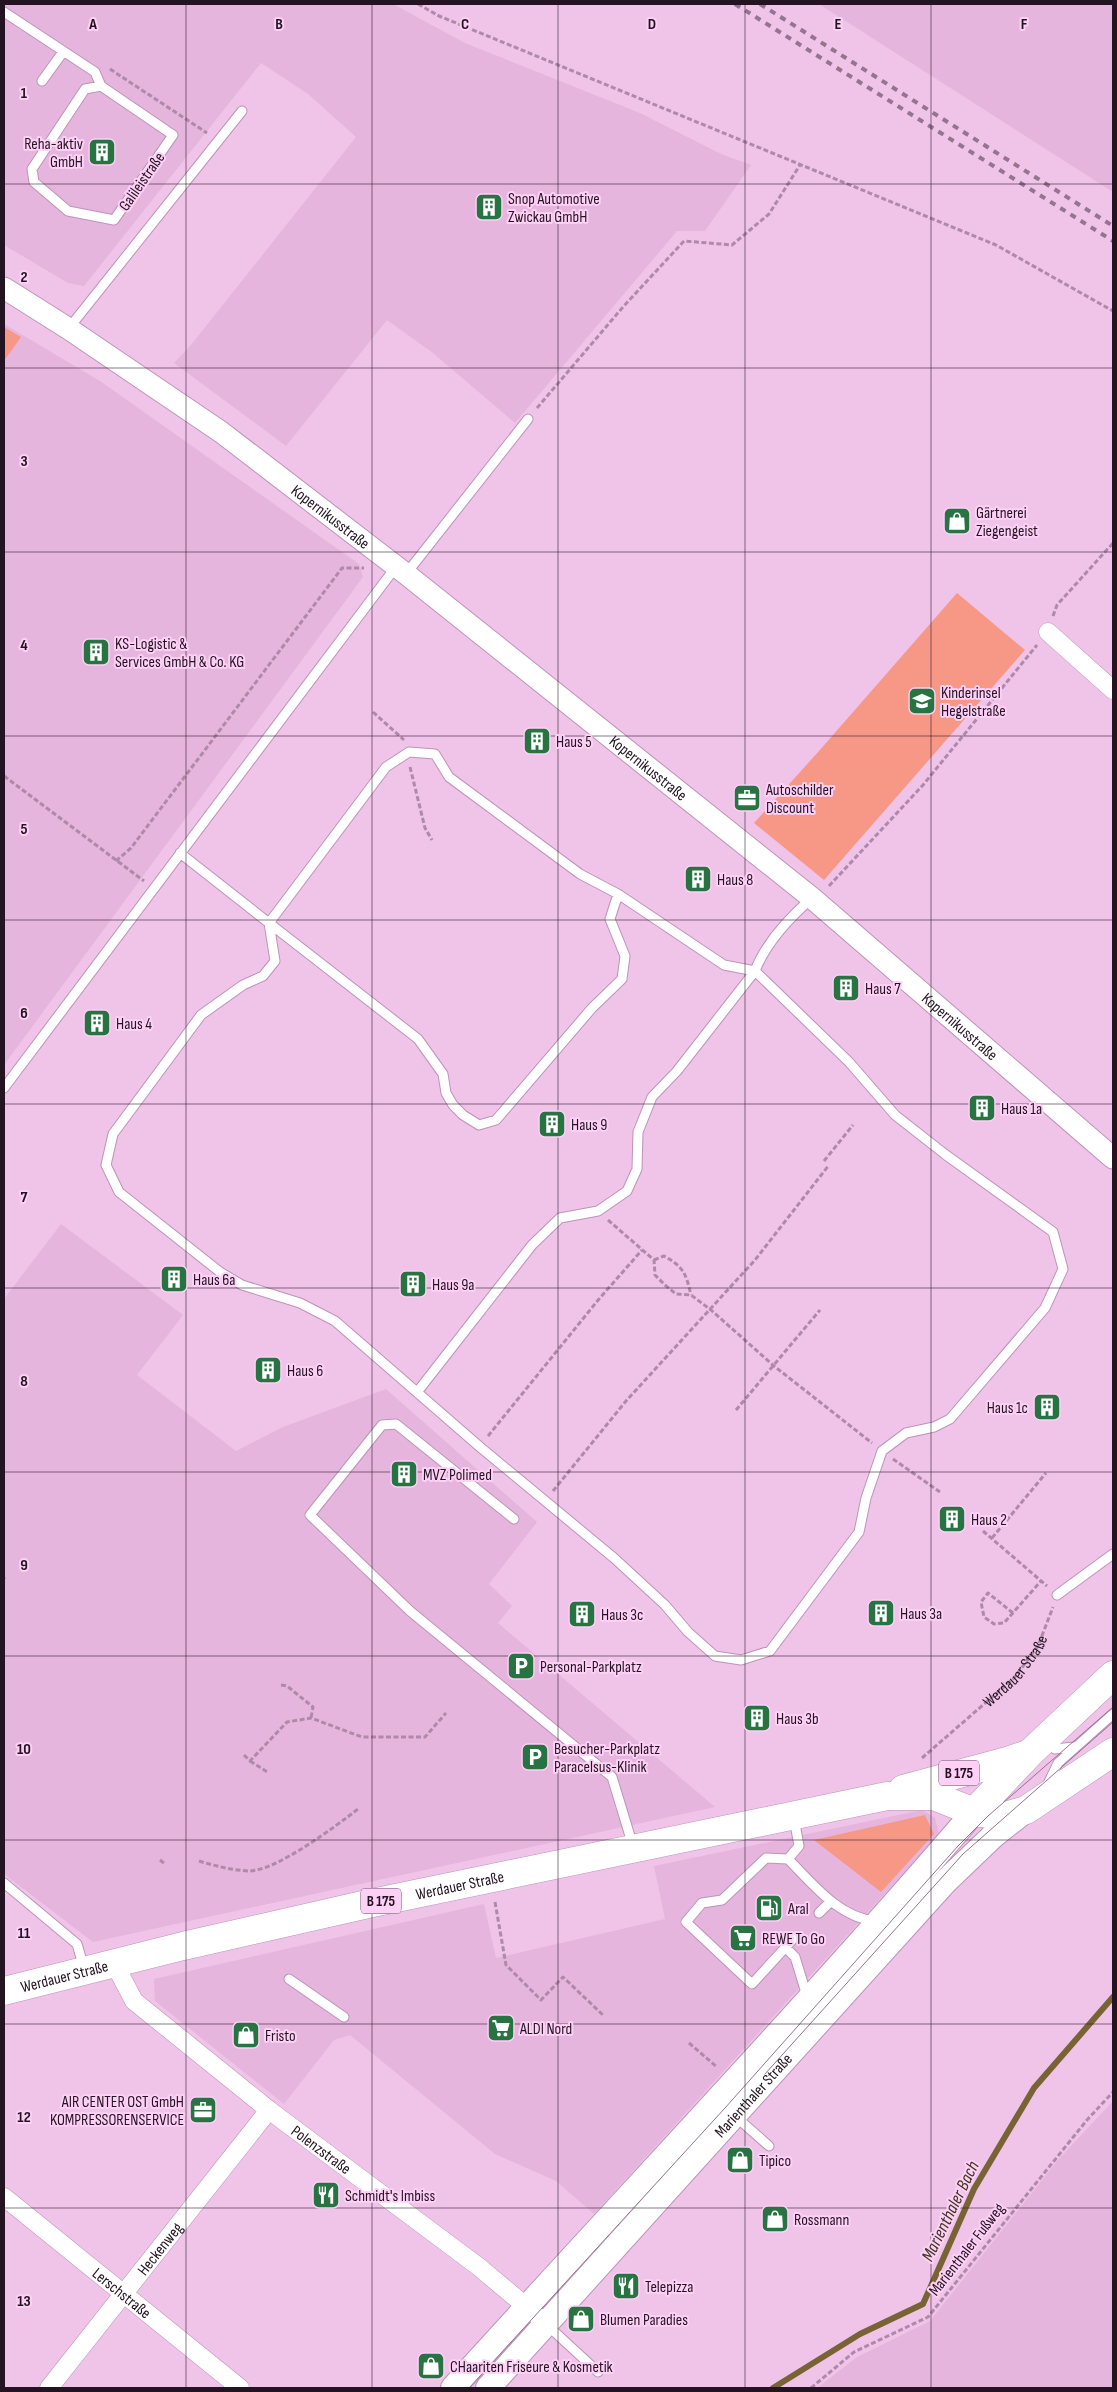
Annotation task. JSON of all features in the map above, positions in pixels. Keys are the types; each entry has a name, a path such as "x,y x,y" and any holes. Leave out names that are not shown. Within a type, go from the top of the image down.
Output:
{"main road":[{"name":"Werdauer Straße","path":"974,1812 1037,1746 1113,1675"},
{"name":"Werdauer Straße","path":"887,1796 914,1785 982,1768 1037,1746"},
{"name":"Werdauer Straße","path":"4,1991 114,1963 490,1877 887,1796 934,1796 974,1812 1005,1816 1033,1806 1113,1752"},
{"name":"Marienthaler Straße","path":"453,2388 527,2307 725,2109 946,1881 993,1836 1033,1806"},
{"name":"Marienthaler Straße","path":"488,2388 546,2323 725,2109 808,2000 880,1921 974,1812"}],"street":[{"name":"Kopernikusstraße","path":"4,288 221,432 400,571 812,898 1113,1158"},
{"path":"1048,632 1113,690"},
{"name":"Polenzstraße","path":"114,1963 134,2001 269,2110 478,2267 546,2323"},
{"name":"Heckenweg","path":"48,2388 269,2110"},
{"name":"Lerschstraße","path":"4,2197 240,2388"}],"lane":[{"path":"4,12 95,72 101,86"},
{"path":"42,81 64,52"},
{"name":"Galileistraße","path":"101,86 174,135 114,220 68,211 34,182 32,169 85,89 101,86"},
{"path":"68,329 242,112"},
{"path":"4,1088 180,853 400,571 528,419"},
{"path":"409,752 435,754 449,776 502,818 580,874 618,894 724,965 755,971 849,1062 895,1115 946,1155 1053,1232 1063,1269 1045,1308 950,1419 934,1427 906,1433 882,1452 873,1472 860,1532 770,1651 741,1660 715,1656 628,1572 335,1321 300,1303 242,1285 220,1272 119,1192 106,1165 113,1134 201,1015 243,985 263,976 275,961 269,923 386,767 409,752"},
{"path":"180,853 418,1039 443,1074 446,1093 453,1105 463,1115 479,1125 496,1120 592,1008 622,979 625,956 610,919 618,894"},
{"path":"418,1391 532,1244 560,1218 598,1211 627,1191 636,1169 638,1132 652,1097 677,1071 755,971 762,953 795,913 812,898"},
{"path":"514,1519 396,1424 382,1425 310,1516 410,1611 612,1777 634,1848"},
{"path":"1057,1595 1113,1554"},
{"path":"1033,1806 1058,1763 1113,1714"},
{"path":"1037,1746 1056,1749 1074,1747"},
{"path":"788,1860 798,1846 793,1814"},
{"path":"794,1938 752,1984 686,1922 702,1903 722,1900 766,1858 788,1860 831,1901 864,1920 880,1921"},
{"path":"4,1883 77,1944 85,1970"},
{"path":"819,1913 831,1901"},
{"path":"785,1947 795,1957 808,2000"},
{"path":"289,1979 344,2017"},
{"path":"725,2109 769,2146"},
{"path":"546,2323 598,2372"}],"path":[{"path":"418,4 448,20 996,245 1113,311"},
{"path":"95,72 105,66 218,140"},
{"path":"528,419 623,307 684,241 732,245 769,214 800,165"},
{"path":"812,898 830,885 923,784 1048,632 1057,605 1113,543"},
{"path":"116,861 131,848 342,568 400,571"},
{"path":"4,776 154,889"},
{"path":"824,1161 853,1125"},
{"path":"545,1502 626,1401 755,1260 830,1165"},
{"path":"598,1211 654,1260 655,1275 676,1294 691,1296 711,1310 774,1366 882,1452 940,1492"},
{"path":"480,1447 582,1319 642,1250"},
{"path":"654,1260 664,1256 677,1263 686,1274 691,1296"},
{"path":"736,1410 820,1310"},
{"path":"992,1538 1046,1473"},
{"path":"983,1530 1057,1595"},
{"path":"1013,1613 988,1593 981,1602 984,1617 994,1624 1004,1623 1013,1613 1041,1581"},
{"name":"Werdauer Straße","path":"914,1785 915,1763 1014,1678 1038,1646 1057,1595"},
{"path":"281,1685 287,1686 313,1707 311,1718"},
{"path":"250,1760 287,1722 311,1718 362,1737 425,1737 446,1713"},
{"path":"244,1755 269,1773"},
{"path":"199,1861 250,1872 280,1861 312,1842 358,1809"},
{"path":"160,1860 165,1864"},
{"path":"490,1877 506,1965 541,2000 563,1977 604,2016"},
{"path":"689,2043 719,2069"},
{"name":"Marienthaler Fußweg","path":"810,2388 854,2352 928,2317 1062,2150 1113,2092"}],"shaded area":[{"name":"Snop Automotive Zwickau GmbH","path":"4,4 393,4 465,43 640,113 721,154 751,165 705,231 677,231 515,423 433,353 387,320 286,446 174,363 191,345 356,137 308,94 261,63 84,286 68,283 4,245"},
{"path":"819,4 1113,4 1113,192"},
{"path":"4,324 100,381 359,564 363,577 4,1065"},
{"path":"4,327 21,337 4,361"},
{"name":"Kinderinsel Hegelstraße","path":"957,593 1025,650 824,880 754,823"},
{"path":"61,1224 183,1315 137,1375 236,1451 283,1427 386,1389 537,1522 489,1584 512,1606 498,1623 715,1807 93,1942 4,1874 4,1299"},
{"path":"922,1810 935,1818 939,1834 594,2214 556,2181 495,2154 350,2035 334,2040 284,2104 155,2001 154,1979 484,1904 496,1958 665,1919 654,1866"},
{"path":"925,1815 934,1834 881,1892 814,1840"},
{"path":"1113,2101 1113,2388 817,2388 857,2357 930,2321 1057,2161"}],"waterway":[{"name":"Marienthaler Bach","path":"773,2388 860,2334 923,2304 974,2189 1034,2088 1113,1997"}],"tram line":[{"path":"469,2388 725,2108 958,1846 988,1816 1113,1707"},
{"path":"765,2074 963,1854 1113,1722"}],"railway":[{"path":"735,4 1113,241"},
{"path":"760,4 1113,226"}],"place":[{"name":"Reha-aktiv GmbH","path":"102,152"},
{"name":"Snop Automotive Zwickau GmbH","path":"489,207"},
{"name":"Gärtnerei Ziegengeist","path":"957,521"},
{"name":"KS-Logistic & Services GmbH & Co. KG","path":"96,652"},
{"name":"Kinderinsel Hegelstraße","path":"922,701"},
{"name":"Haus 5","path":"537,741"},
{"name":"Autoschilder Discount","path":"747,798"},
{"name":"Haus 8","path":"698,879"},
{"name":"Haus 7","path":"846,988"},
{"name":"Haus 4","path":"97,1023"},
{"name":"Haus 1a","path":"982,1108"},
{"name":"Haus 9","path":"552,1124"},
{"name":"Haus 6a","path":"174,1279"},
{"name":"Haus 9a","path":"413,1284"},
{"name":"Haus 6","path":"268,1370"},
{"name":"Haus 1c","path":"1047,1407"},
{"name":"MVZ Polimed","path":"404,1474"},
{"name":"Haus 2","path":"952,1519"},
{"name":"Haus 3a","path":"881,1613"},
{"name":"Haus 3c","path":"582,1614"},
{"name":"Personal-Parkplatz","path":"521,1666"},
{"name":"Haus 3b","path":"757,1718"},
{"name":"Besucher-Parkplatz Paracelsus-Klinik","path":"535,1757"},
{"name":"Aral","path":"769,1908"},
{"name":"REWE To Go","path":"743,1938"},
{"name":"ALDI Nord","path":"501,2028"},
{"name":"Fristo","path":"246,2035"},
{"name":"AIR CENTER OST GmbH KOMPRESSORENSERVICE","path":"203,2110"},
{"name":"Tipico","path":"740,2160"},
{"name":"Schmidt's Imbiss","path":"326,2195"},
{"name":"Rossmann","path":"775,2219"},
{"name":"Telepizza","path":"626,2286"},
{"name":"Blumen Paradies","path":"581,2319"},
{"name":"CHaariten Friseure & Kosmetik","path":"431,2366"}]}
